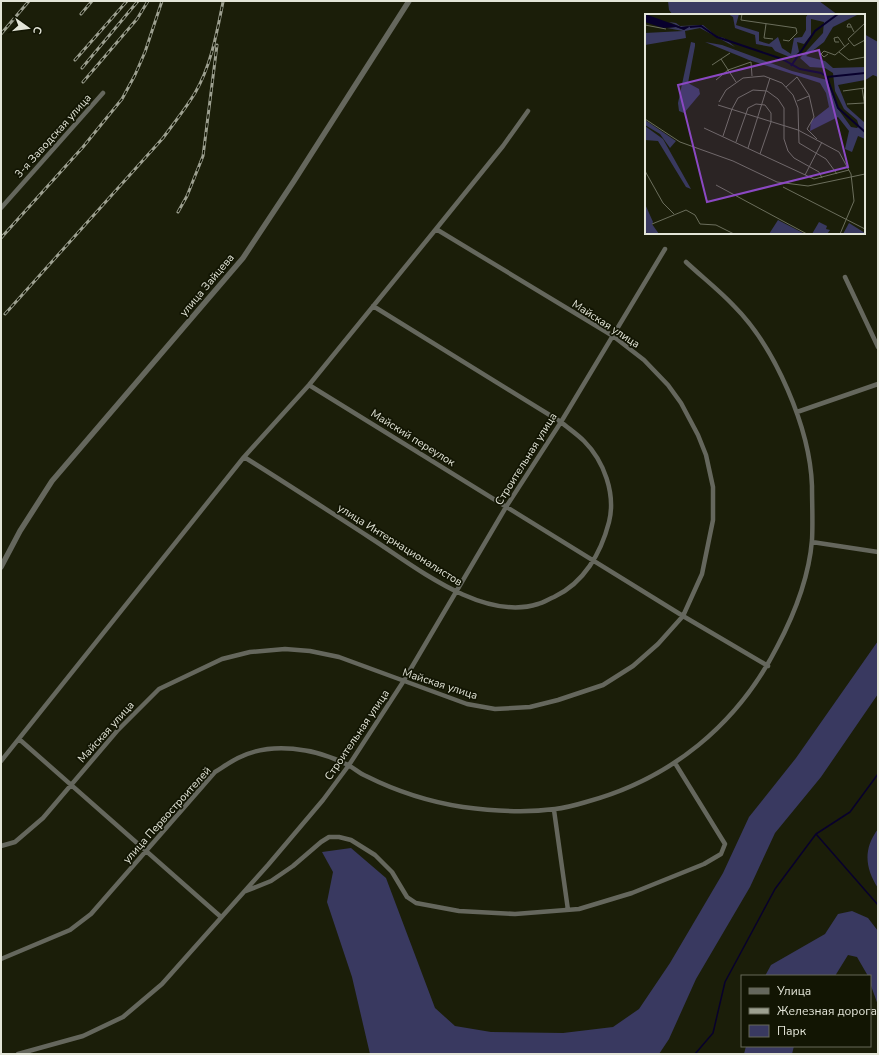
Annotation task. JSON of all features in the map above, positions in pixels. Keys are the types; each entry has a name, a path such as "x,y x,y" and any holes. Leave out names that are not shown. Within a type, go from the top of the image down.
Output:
{"street":[{"name":"улица Зайцева","path":"1,567 20,531 52,481 243,258 409,1"},
{"name":"3-я Заводская улица","path":"1,208 103,93"},
{"path":"1,761 244,457 309,385 436,229 503,146 528,111"},
{"name":"Майская улица","path":"1,846 15,842 43,818 117,731 159,689 222,659 250,652 285,649 310,651 339,657 467,704 495,709 530,707 603,685 633,666 658,644 683,616 702,574 713,520 713,487 706,456 698,435 684,409 668,385 644,360 613,336 436,229"},
{"name":"Строительная улица","path":"18,1054 83,1036 123,1017 162,984 245,892 323,800 349,765 404,682 506,507 561,422 665,249"},
{"name":"улица Первостроителей","path":"1,959 70,930 91,914 215,772 238,758 256,751 281,748 325,755 349,765 364,775 392,788 436,802 505,811 554,810 604,797 638,784 675,763 709,738 733,714 768,666 791,621 802,588 812,542 811,469 797,412 776,366 756,332 735,306 686,262"},
{"path":"845,277 878,347"},
{"name":"улица Интернационалистов","path":"244,457 456,592 502,607 537,605 566,591 582,578 594,560 609,521 610,495 605,472 595,454 584,441 561,422 373,306"},
{"path":"797,412 878,384"},
{"name":"Майский переулок","path":"309,385 683,616 768,666"},
{"path":"812,542 878,552"},
{"path":"18,739 146,850 221,918"},
{"path":"245,892 271,881 293,866 321,842 330,837 339,837 350,840 375,855 392,872 407,897 416,903 459,911 515,914 579,909 632,893 704,864 721,854 725,844 719,831 675,763"},
{"path":"554,810 568,910"}],"green space":[{"path":"668,1 819,1 837,14 672,14 669,10"},
{"path":"865,35 878,42 878,77 873,75 865,80"},
{"path":"878,641 878,694 821,777 775,833 750,887 696,979 669,1039 659,1054 370,1054 352,977 327,902 333,872 322,852 351,848 386,878 435,1008 455,1026 491,1032 563,1033 613,1027 639,1009 670,963 723,873 749,817 796,758"},
{"path":"878,829 878,888 868,866 868,851 873,836"},
{"path":"852,911 868,918 878,931 878,1005 871,986 871,975 867,975 857,957 848,955 836,975 766,975 771,965 825,934 838,914"},
{"path":"746,1047 794,1047 792,1054 744,1054"}],"waterway":[{"path":"695,1054 713,1033 725,982 775,889 816,834 850,812 878,774"},
{"path":"816,834 878,905"}],"railway":[{"path":"1,34 29,1"},
{"path":"81,14 92,1"},
{"path":"75,60 127,1"},
{"path":"82,68 138,1"},
{"path":"83,82 137,19 148,1"},
{"path":"1,238 83,147 122,99 145,52 162,1"},
{"path":"5,314 163,138 184,110 201,83 205,72 213,49 223,2"},
{"path":"178,212 187,196 203,156 217,45"}]}
